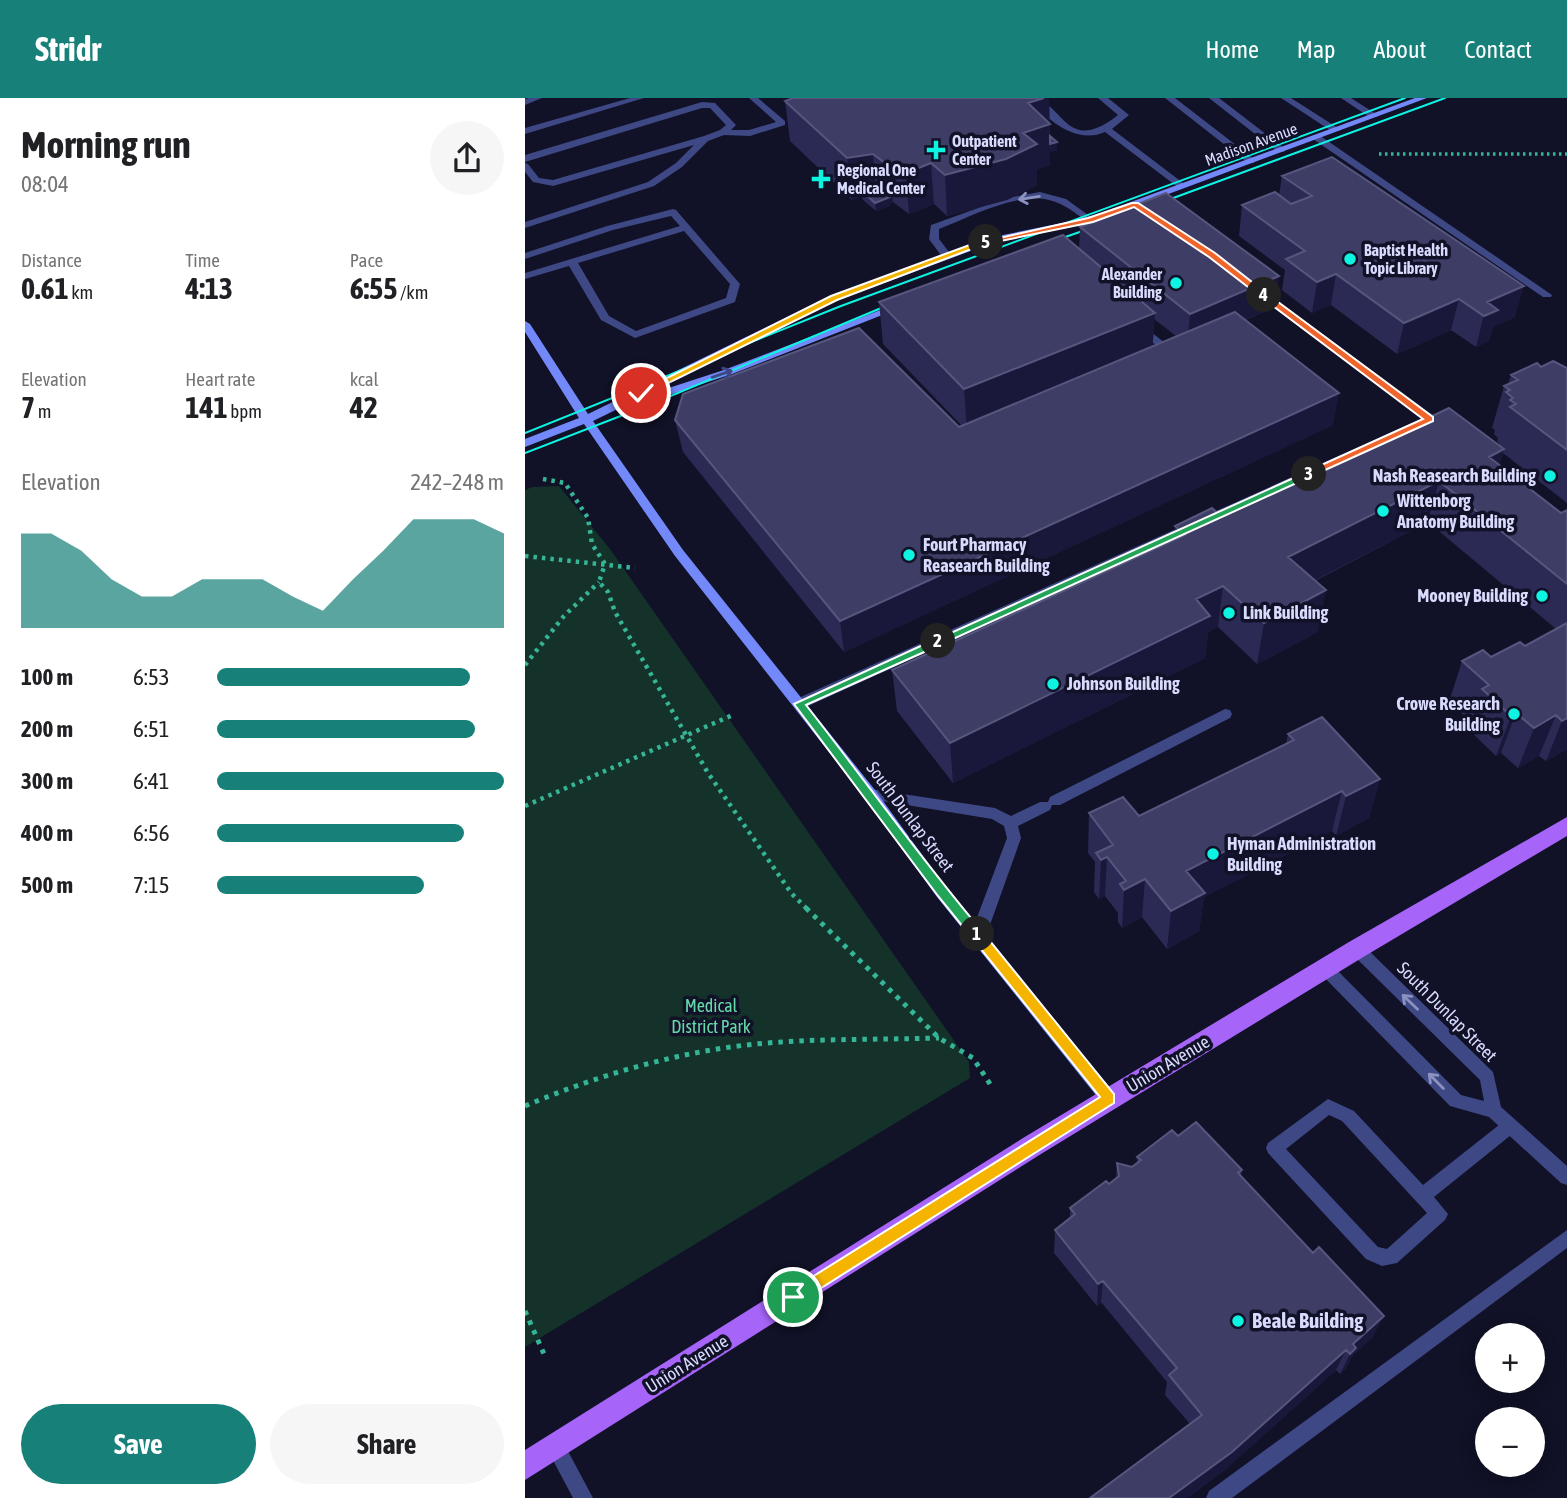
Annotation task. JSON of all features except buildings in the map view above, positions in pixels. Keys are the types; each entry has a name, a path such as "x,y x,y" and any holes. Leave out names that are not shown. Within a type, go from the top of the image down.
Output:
{"main road":[{"name":"Union Avenue","path":"525,1466 1109,1099 1357,949 1567,827"}],"street":[{"path":"525,102 538,98"},
{"path":"525,131 640,98"},
{"path":"723,132 750,133 782,123 753,98"},
{"path":"1032,98 1076,133 1092,134 1108,130 1124,115 1102,98"},
{"path":"1169,98 1251,161"},
{"path":"1213,98 1281,150"},
{"path":"1285,98 1336,130"},
{"path":"1345,98 1374,116"},
{"name":"Madison Avenue","path":"587,419 834,298 992,240 1090,220 1423,98"},
{"path":"525,159 535,153 702,104 712,105 731,125 723,132 707,138 553,183 536,180 525,183"},
{"path":"1108,130 1182,186"},
{"path":"1315,137 1547,295"},
{"path":"525,225 651,184 680,165 707,138"},
{"path":"525,166 536,180"},
{"path":"947,256 934,239 935,227 1032,195 1051,196 1090,220"},
{"path":"1135,204 1151,214"},
{"path":"525,257 673,212 735,284 731,300 635,335 605,318 572,262"},
{"name":"Madison Avenue","path":"1059,237 1090,220"},
{"path":"525,276 687,227"},
{"path":"525,265 575,247 585,237"},
{"path":"1255,288 1430,419 1417,425"},
{"name":"Madison Avenue","path":"525,443 587,419 728,372 909,302"},
{"path":"1126,323 1133,321 1178,358 1165,363"},
{"name":"South Dunlap Street","path":"525,324 608,454 679,553 870,794 942,893 1109,1099"},
{"path":"842,329 852,339"},
{"path":"799,704 1367,448"},
{"path":"1010,823 1225,714"},
{"path":"870,794 995,814 1010,823 1014,838 978,936"},
{"name":"South Dunlap Street","path":"1357,949 1487,1077 1494,1111"},
{"path":"1326,969 1456,1101 1494,1111 1567,1177"},
{"path":"1328,1106 1338,1109 1348,1116 1422,1196 1439,1214 1391,1257 1382,1258 1372,1253 1274,1148 1317,1112 1328,1106"},
{"path":"1422,1196 1510,1126"},
{"path":"1216,1498 1567,1238"},
{"path":"555,1447 583,1498"}],"path":[{"path":"1376,154 1567,154"},
{"path":"543,480 565,483 588,518 592,544 605,564"},
{"path":"525,556 635,568"},
{"path":"525,665 564,616 599,582 605,564"},
{"path":"599,582 708,773 792,894 939,1038 973,1058 990,1084"},
{"path":"525,806 735,714"},
{"path":"525,1106 621,1071 694,1053 776,1042 939,1038"},
{"path":"525,1311 544,1354"}],"green space":[{"name":"Medical District Park","path":"559,486 610,549 969,1062 970,1078 525,1347 525,490 532,487"}],"tram line":[{"path":"525,433 841,306 1405,98"},
{"path":"1157,204 1445,98"},
{"path":"1048,243 1097,226"},
{"path":"525,453 649,405 898,301"}],"place":[{"name":"Outpatient Center","path":"936,150"},
{"name":"Regional One Medical Center","path":"821,179"},
{"name":"Baptist Health Topic Library","path":"1350,259"},
{"name":"Alexander Building","path":"1176,283"},
{"name":"Nash Reasearch Building","path":"1550,476"},
{"name":"Wittenborg Anatomy Building","path":"1383,511"},
{"name":"Fourt Pharmacy Reasearch Building","path":"909,555"},
{"name":"Mooney Building","path":"1542,596"},
{"name":"Link Building","path":"1229,613"},
{"name":"Johnson Building","path":"1053,684"},
{"name":"Crowe Research Building","path":"1514,714"},
{"name":"Hyman Administration Building","path":"1213,854"},
{"name":"Beale Building","path":"1238,1321"}],"route":[{"path":"641,393 834,298 992,240 1090,220 1135,204 1212,255 1430,419 799,704 870,794 942,893 1109,1099 793,1297"}]}
